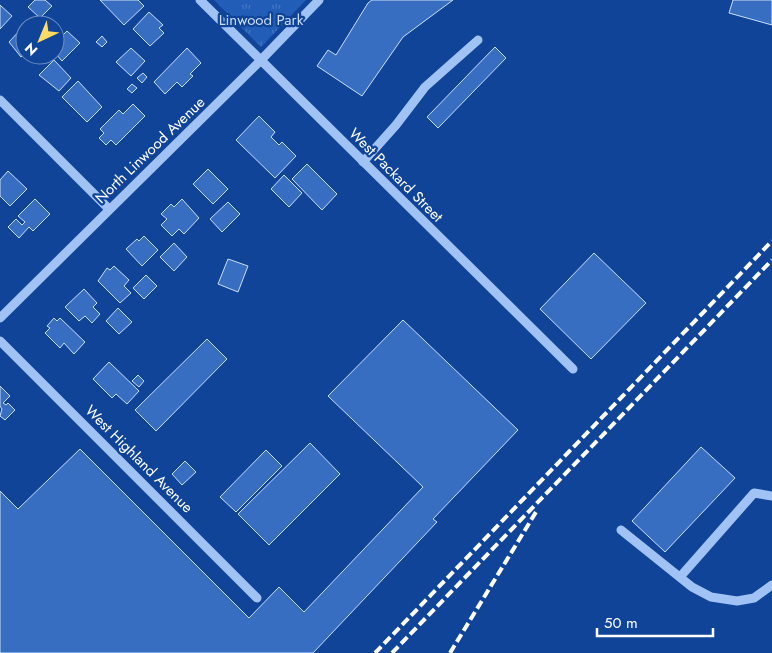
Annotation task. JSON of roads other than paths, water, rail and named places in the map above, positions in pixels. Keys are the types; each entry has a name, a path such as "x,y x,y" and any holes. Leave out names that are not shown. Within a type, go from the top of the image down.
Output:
{"street":[{"name":"West Packard Street","path":"200,0 573,370"},
{"name":"North Linwood Avenue","path":"0,318 260,61 319,0"},
{"path":"363,162 396,125 425,87 478,40"},
{"path":"0,100 110,209"},
{"name":"West Highland Avenue","path":"0,341 257,598"},
{"path":"680,577 754,493 772,496"},
{"path":"621,530 692,588 711,597 737,601 754,598 772,585"}],"railway":[{"path":"375,653 772,241"},
{"path":"392,653 772,260"},
{"path":"450,653 536,512"}],"park label":[{"name":"Linwood Park","path":"261,20"}]}
